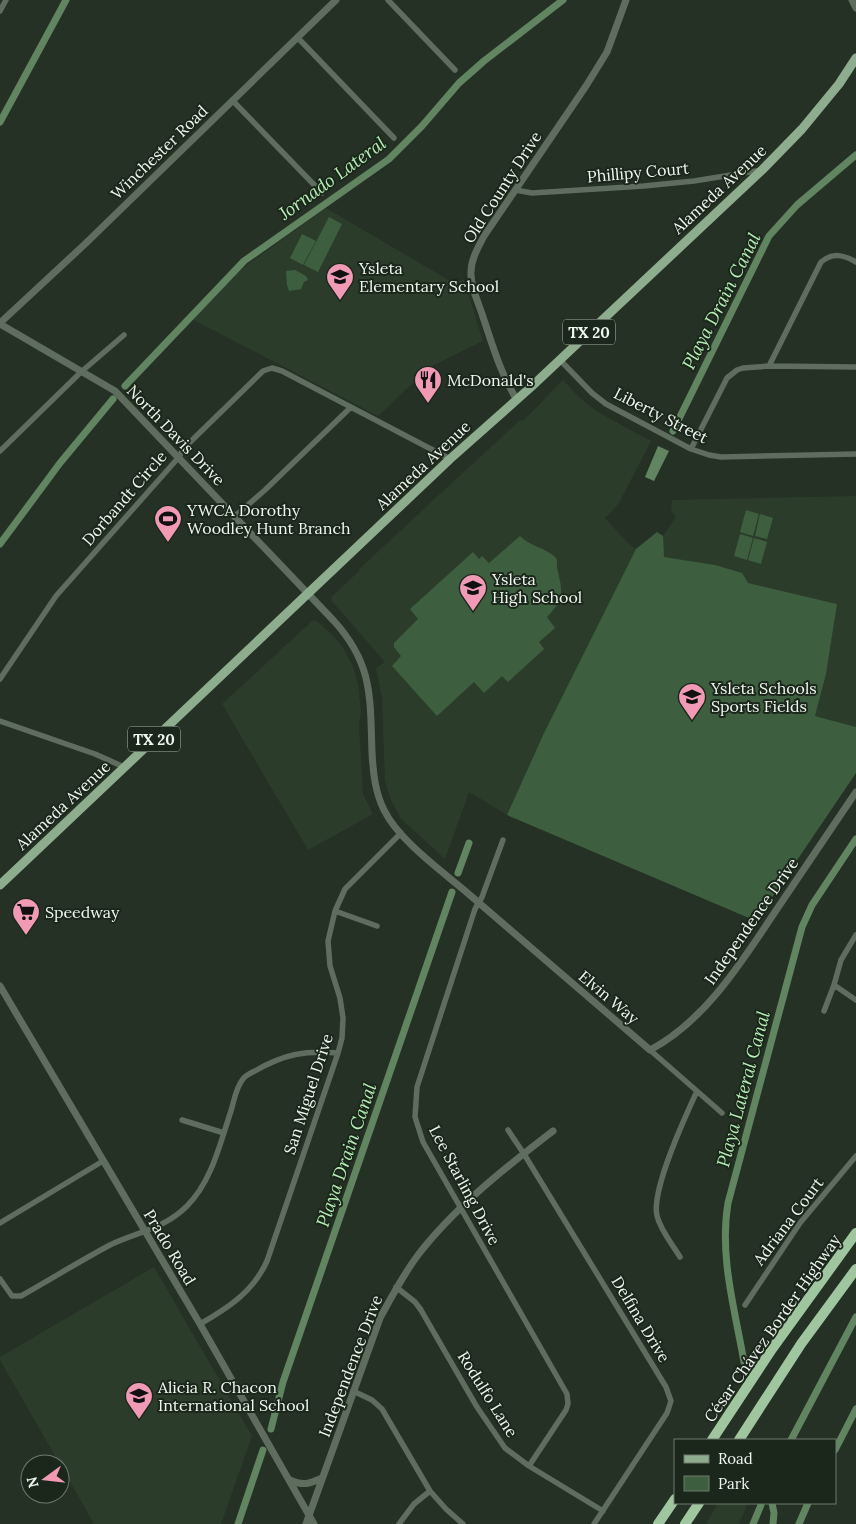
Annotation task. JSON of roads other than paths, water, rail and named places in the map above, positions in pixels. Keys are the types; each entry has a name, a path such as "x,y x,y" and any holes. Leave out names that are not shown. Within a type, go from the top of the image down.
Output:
{"highway":[{"name":"César Chávez Border Highway","path":"713,1439 777,1342 856,1232"},
{"name":"César Chávez Border Highway","path":"740,1439 801,1344 856,1269"},
{"path":"658,1524 674,1500"},
{"path":"685,1524 698,1504"}],"main road":[{"name":"Alameda Avenue","path":"0,884 450,459 517,400 762,170 813,117 839,84 856,58"}],"street":[{"path":"0,11 6,0"},
{"name":"Winchester Road","path":"0,323 85,244 336,0"},
{"path":"388,0 455,70"},
{"name":"Old County Drive","path":"517,400 508,386 475,294 471,273 473,259 477,249 515,190 607,52 626,0"},
{"path":"852,0 856,8"},
{"path":"298,38 394,138"},
{"path":"232,100 322,193"},
{"name":"Phillipy Court","path":"515,190 532,192 694,182 762,170"},
{"path":"769,366 822,262 826,258 841,255 856,262"},
{"name":"North Davis Drive","path":"0,323 115,391 346,634 353,643 362,662 370,694 375,785 385,813 401,833"},
{"path":"0,450 81,372 124,335"},
{"name":"Liberty Street","path":"560,360 592,393 606,404 691,448 710,455 721,457 856,454"},
{"path":"691,448 732,373 743,368 769,366 856,367"},
{"name":"Dorbandt Circle","path":"0,679 56,596 183,449 263,371 269,368 282,372 450,459"},
{"path":"235,516 279,477 350,408"},
{"path":"0,721 94,754 124,767"},
{"name":"Independence Drive","path":"650,1050 683,1027 736,970 856,792"},
{"name":"Elvin Way","path":"401,833 447,876 722,1113"},
{"name":"San Miguel Drive","path":"200,1324 234,1304 253,1285 262,1272 342,1038 343,1018 340,998 330,966 328,941 335,911 345,889 401,833"},
{"name":"Lee Starling Drive","path":"503,840 479,903 417,1087 415,1117 423,1142 567,1394 568,1404 566,1410 529,1466"},
{"path":"335,911 377,926"},
{"path":"824,1011 841,960 856,935"},
{"path":"834,985 856,1000"},
{"name":"Prado Road","path":"0,986 200,1324 314,1524"},
{"path":"0,1279 12,1296 21,1296 108,1246 146,1232 177,1215 200,1191 212,1166 239,1085 246,1076 276,1060 299,1053 320,1051 338,1053"},
{"path":"680,1257 657,1217 656,1198 697,1091"},
{"path":"182,1120 224,1133"},
{"name":"Delfina Drive","path":"508,1130 666,1387 671,1401 667,1413 594,1524"},
{"name":"Independence Drive","path":"306,1524 380,1318 396,1287 419,1254 460,1209 552,1131"},
{"name":"Adriana Court","path":"745,1305 800,1223 856,1156"},
{"path":"0,1222 103,1161"},
{"name":"Rodulfo Lane","path":"396,1287 415,1302 421,1310 498,1439 515,1457 603,1512"},
{"path":"353,1391 372,1400 382,1409 430,1491 463,1524"},
{"path":"289,1480 306,1485 322,1478"},
{"path":"399,1524 414,1504 430,1491"}],"waterway":[{"path":"0,122 66,0"},
{"name":"Jornado Lateral","path":"125,386 244,261 389,159 422,126 459,83 484,61 563,0"},
{"name":"Playa Drain Canal","path":"673,431 769,236 797,205 856,155"},
{"name":"Jornado Lateral","path":"0,544 60,463 113,399"},
{"name":"Playa Lateral Canal","path":"744,1362 729,1283 725,1243 728,1203 802,927 812,905 856,839"},
{"name":"Playa Drain Canal","path":"458,873 469,843"},
{"name":"Playa Drain Canal","path":"271,1429 283,1382 452,892"},
{"path":"792,1439 856,1317"},
{"path":"836,1448 856,1409"},
{"name":"Playa Drain Canal","path":"238,1524 263,1450"},
{"name":"Playa Lateral Canal","path":"772,1504 773,1524"},
{"path":"799,1524 808,1504"},
{"path":"753,1524 761,1505"}],"place":[{"name":"Ysleta Elementary School","path":"340,301"},
{"name":"McDonald's","path":"428,404"},
{"name":"YWCA Dorothy Woodley Hunt Branch","path":"168,543"},
{"name":"Ysleta High School","path":"473,612"},
{"name":"Ysleta Schools Sports Fields","path":"692,721"},
{"name":"Speedway","path":"26,936"},
{"name":"Alicia R. Chacon International School","path":"139,1420"}]}
